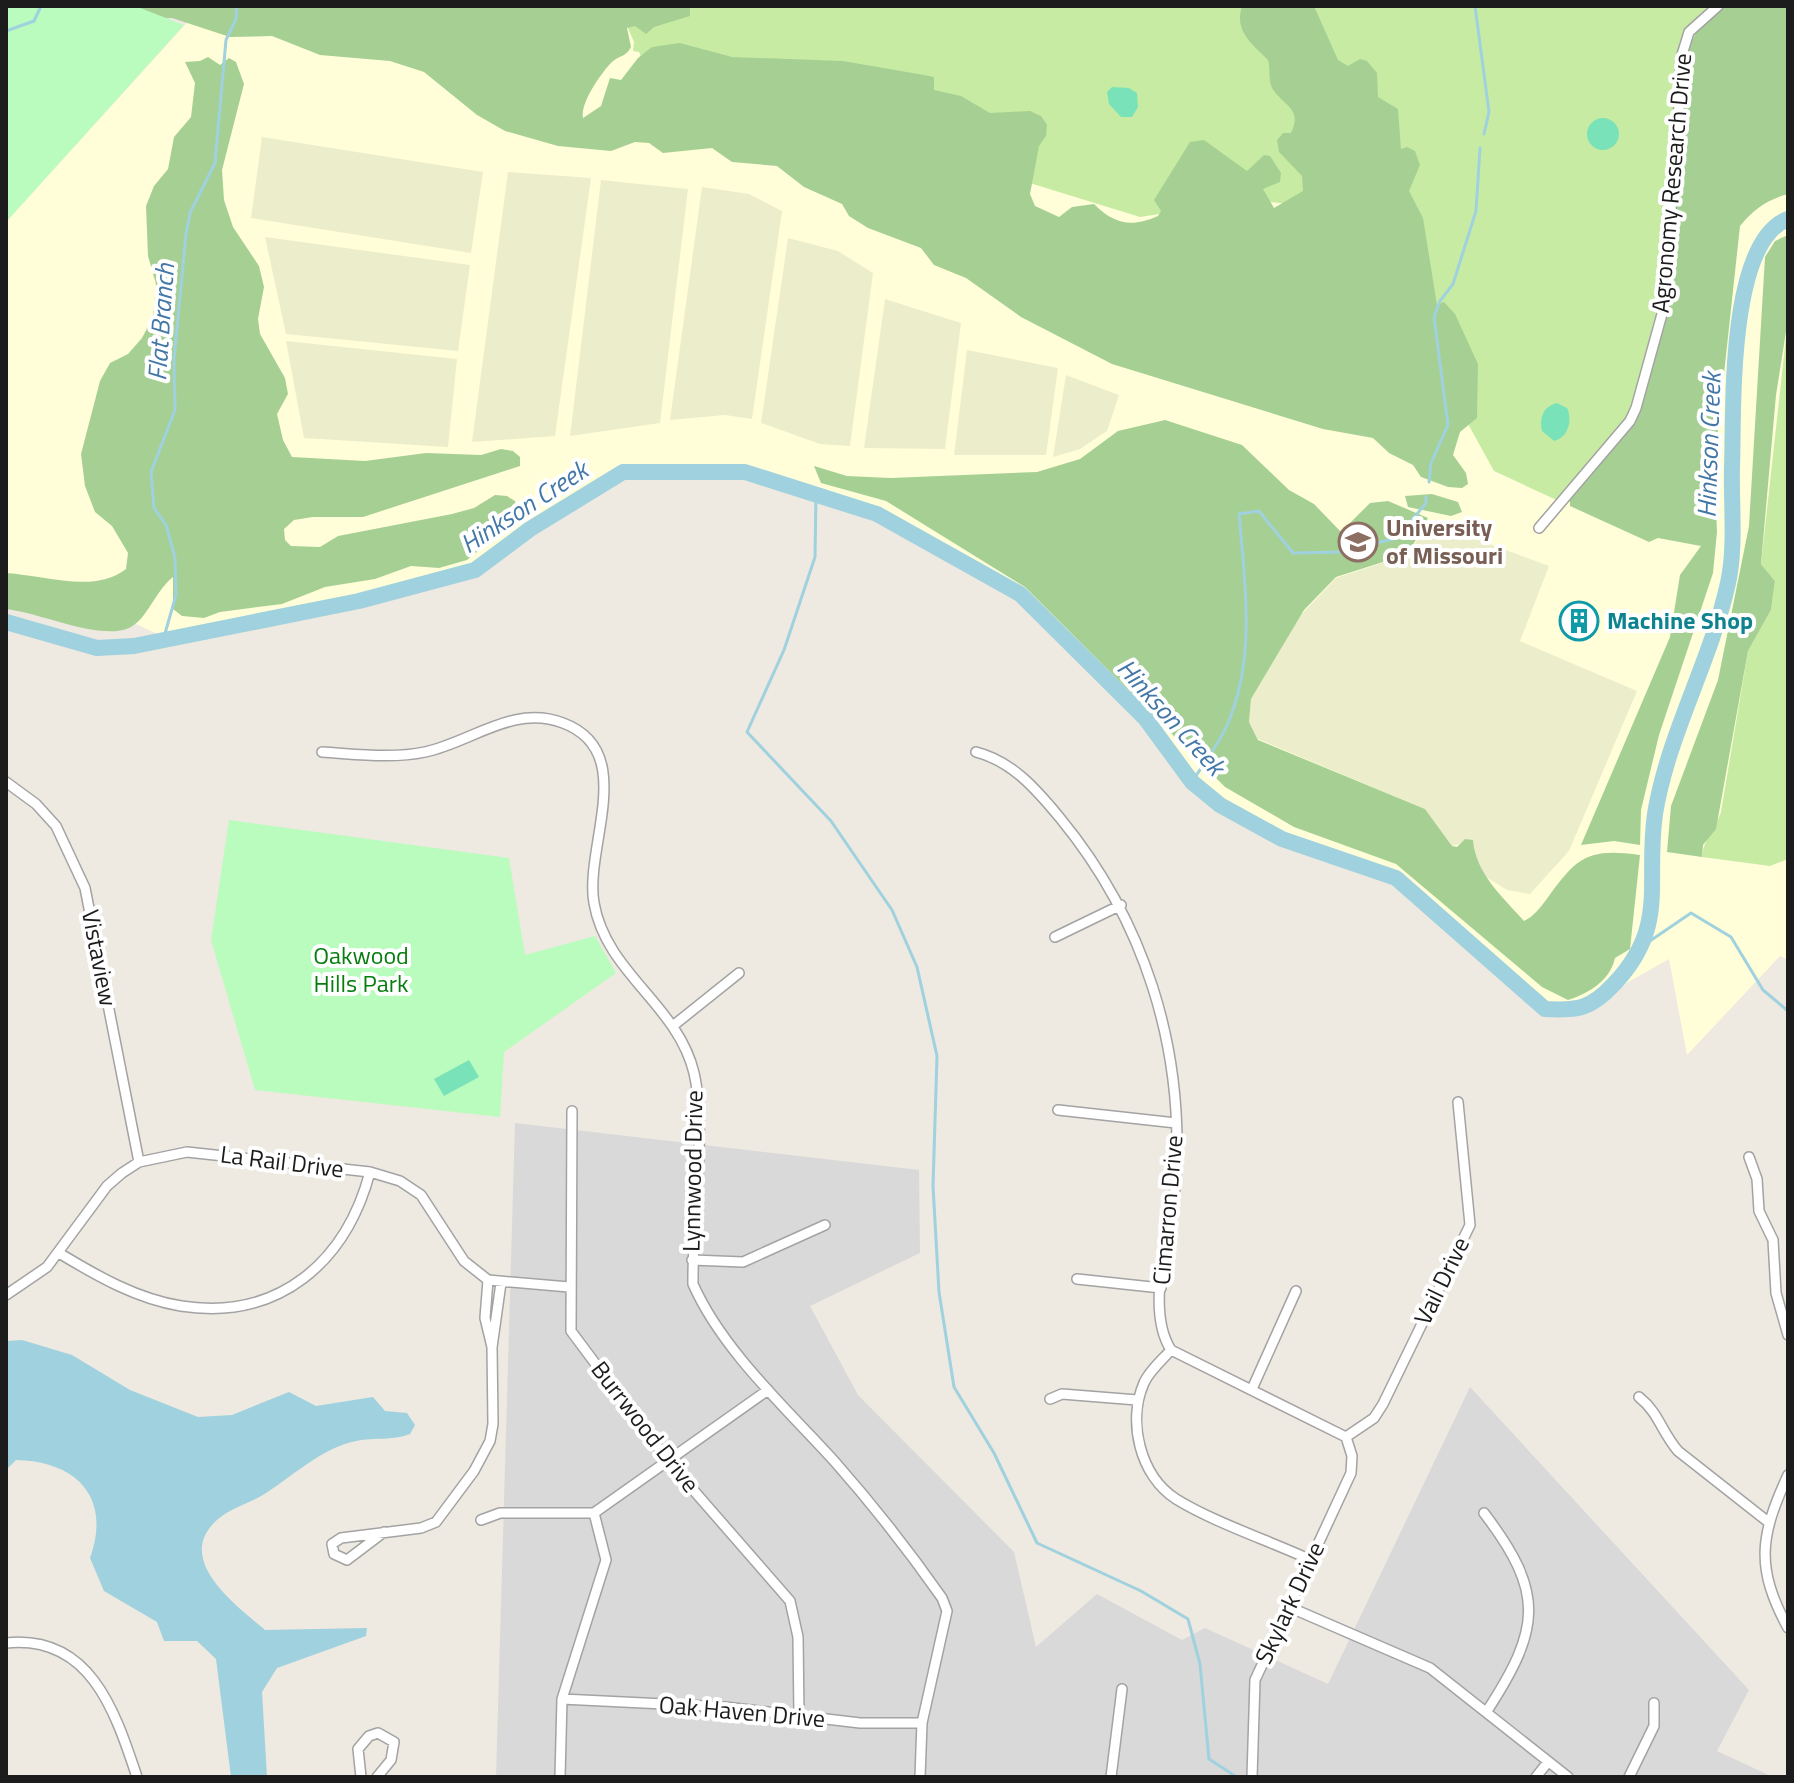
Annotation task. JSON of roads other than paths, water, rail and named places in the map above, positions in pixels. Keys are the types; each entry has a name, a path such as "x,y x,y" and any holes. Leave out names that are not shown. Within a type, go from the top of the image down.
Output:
{"street":[{"name":"Agronomy Research Drive","path":"1539,528 1630,421 1636,408 1662,314 1681,58 1689,32 1718,6"},
{"name":"Lynnwood Drive","path":"322,752 424,753 524,717 552,720 579,731 604,767 606,788 592,867 594,908 612,954 674,1025 694,1072 698,1120 692,1260 693,1284 701,1304 768,1390 881,1516 942,1598 948,1622 922,1723 920,1777"},
{"name":"Cimarron Drive","path":"976,752 998,758 1039,792 1086,850 1121,905 1158,1001 1172,1062 1176,1123 1176,1179 1158,1311 1162,1335 1171,1350"},
{"name":"Vistaview","path":"6,782 36,804 56,826 85,888 139,1162"},
{"path":"1055,937 1121,905"},
{"path":"674,1025 739,973"},
{"name":"Vail Drive","path":"1346,1437 1374,1418 1383,1404 1470,1225 1458,1102"},
{"path":"1058,1110 1176,1123"},
{"name":"Burrwood Drive","path":"572,1111 571,1331 668,1461 790,1601 798,1637 799,1716"},
{"name":"La Rail Drive","path":"6,1295 47,1267 107,1186 139,1162 163,1155 207,1153 370,1172 400,1181 421,1195 464,1261 488,1280 569,1287"},
{"path":"1749,1157 1757,1179 1759,1211 1773,1240 1776,1293 1788,1335"},
{"path":"59,1253 103,1280 178,1305 202,1308 251,1303 290,1287 329,1255 360,1208 370,1172"},
{"path":"692,1260 743,1262 825,1225"},
{"path":"1077,1279 1161,1288"},
{"path":"488,1280 485,1318 492,1347"},
{"path":"384,1532 347,1560 334,1554 332,1544 341,1538 384,1532 421,1528 436,1522 485,1452 493,1424 492,1347 501,1283"},
{"path":"1252,1389 1296,1291"},
{"path":"1311,1560 1175,1498 1167,1491 1145,1463 1139,1435 1137,1400 1146,1379 1171,1350 1346,1437"},
{"path":"481,1520 500,1513 594,1513 768,1390"},
{"path":"1050,1399 1062,1394 1137,1400"},
{"path":"1639,1397 1654,1409 1666,1437 1678,1451 1767,1521"},
{"name":"Skylark Drive","path":"1252,1777 1255,1680 1351,1473 1352,1456 1346,1437"},
{"path":"1788,1475 1767,1521 1766,1565 1773,1599 1788,1628"},
{"path":"560,1777 562,1699 606,1560 594,1513"},
{"path":"1484,1513 1523,1571 1529,1602 1520,1655 1487,1711"},
{"path":"1289,1607 1430,1668 1568,1777"},
{"path":"6,1643 39,1642 77,1660 93,1679 122,1731 137,1777"},
{"path":"1111,1777 1122,1689"},
{"name":"Oak Haven Drive","path":"562,1699 725,1707 860,1723 922,1723"},
{"path":"1629,1777 1654,1726 1654,1703"},
{"path":"361,1777 358,1749 369,1736 378,1733 394,1742 394,1751 377,1777"},
{"path":"1536,1777 1548,1762"}],"water":[{"path":"22,1340 72,1355 130,1390 198,1417 232,1415 289,1392 316,1406 373,1397 385,1411 407,1413 415,1425 410,1434 356,1441 332,1450 266,1493 223,1515 206,1534 202,1550 213,1580 265,1630 367,1628 366,1636 277,1668 262,1692 267,1777 231,1777 216,1659 197,1641 164,1641 157,1622 104,1591 90,1558 96,1536 96,1517 92,1500 84,1486 72,1475 37,1462 16,1460 6,1470 6,1341"}],"waterway":[{"path":"6,31 34,21 41,6"},
{"name":"Flat Branch","path":"164,637 176,595 175,558 166,525 154,508 151,472 175,410 174,360 186,234 190,213 215,163 226,40 236,19 237,6"},
{"path":"1475,6 1489,112 1484,134"},
{"path":"1429,482 1431,463 1448,425 1434,317 1440,301 1453,284 1476,211 1480,148"},
{"name":"Hinkson Creek","path":"6,622 97,648 134,646 359,601 475,570 530,529 623,472 745,472 877,514 1020,594 1145,718 1192,782 1220,805 1282,839 1396,878 1545,1009 1575,1009 1598,999 1614,984 1631,963 1649,923 1655,814 1661,784 1721,612 1728,583 1733,540 1735,371 1744,293 1754,260 1768,234 1788,219"},
{"path":"816,494 815,557 784,650 747,732 831,821 892,910 917,967 937,1056 933,1186 939,1292 954,1387 994,1453 1037,1543 1141,1591 1188,1619 1200,1664 1209,1759 1235,1776"},
{"path":"1192,782 1228,723 1242,672 1246,620 1239,514 1259,511 1293,553 1341,552 1397,538 1426,503 1426,497"},
{"path":"1644,945 1691,913 1731,937 1763,990 1788,1011"}],"place":[{"name":"University of Missouri","path":"1358,542"},
{"name":"Machine Shop","path":"1579,621"}],"park label":[{"name":"Oakwood Hills Park","path":"361,970"}]}
